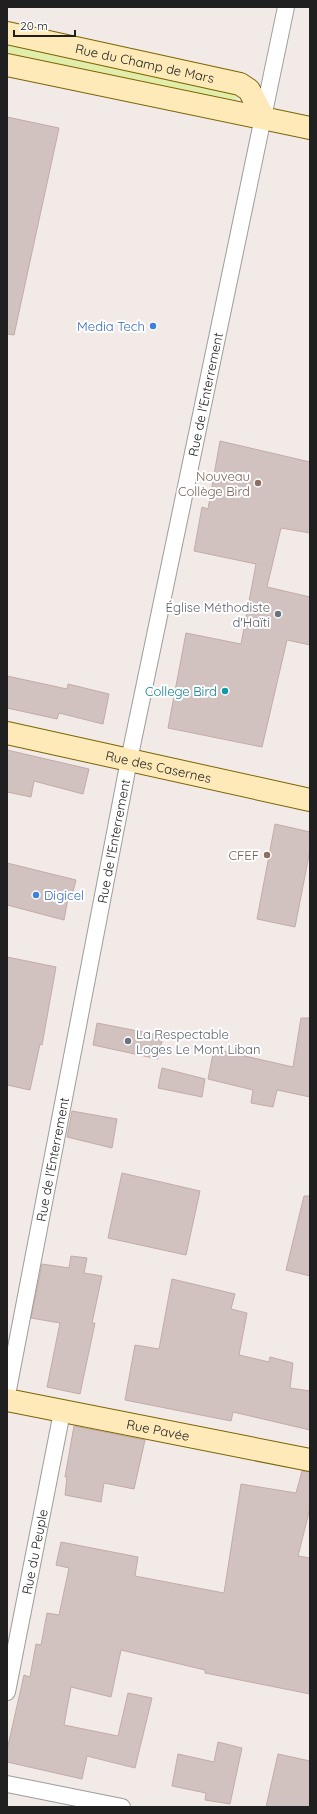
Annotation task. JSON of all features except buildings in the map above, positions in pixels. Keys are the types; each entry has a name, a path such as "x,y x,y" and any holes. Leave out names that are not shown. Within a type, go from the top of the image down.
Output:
{"main road":[{"name":"Rue du Champ de Mars","path":"7,32 240,84 246,87 253,96 264,118"},
{"path":"7,65 310,128"},
{"name":"Rue des Casernes","path":"7,733 310,800"},
{"name":"Rue Pavée","path":"7,1400 310,1460"}],"street":[{"name":"Rue de l'Enterrement","path":"7,1395 129,760 286,7"},
{"name":"Rue du Peuple","path":"7,1692 62,1412"},
{"path":"7,1784 122,1807"}],"green space":[{"path":"7,44 235,93 237,99 235,102 7,54"}],"place":[{"name":"Media Tech","path":"153,326"},
{"name":"Nouveau Collège Bird","path":"258,483"},
{"name":"Église Méthodiste d'Haïti","path":"278,614"},
{"name":"College Bird","path":"225,691"},
{"name":"CFEF","path":"267,855"},
{"name":"Digicel","path":"36,895"},
{"name":"La Respectable Loges Le Mont Liban","path":"128,1041"}]}
